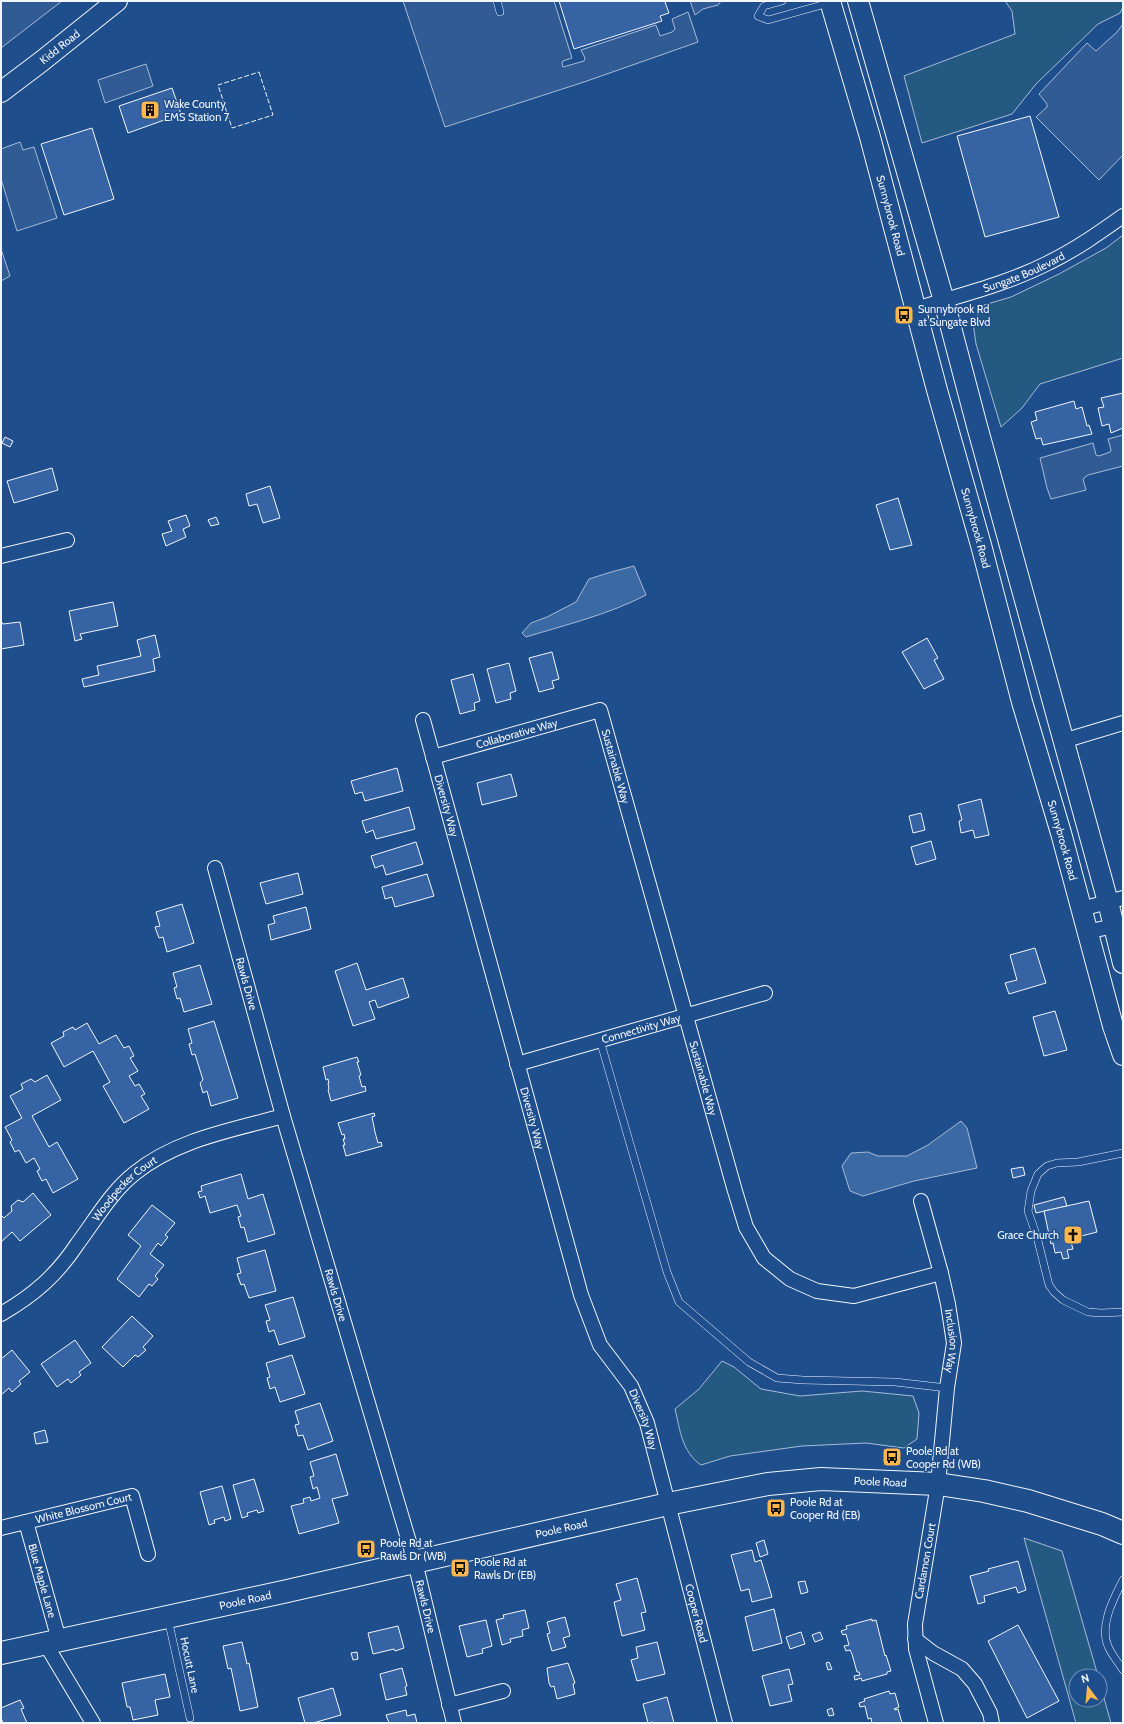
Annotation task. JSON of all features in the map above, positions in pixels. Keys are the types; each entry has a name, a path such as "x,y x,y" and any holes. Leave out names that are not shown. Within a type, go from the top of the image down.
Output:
{"main road":[{"name":"Kidd Road","path":"1,92 42,62 117,1"},
{"path":"858,1 944,301 1063,741 1115,900 1123,963"},
{"name":"Sunnybrook Road","path":"831,2 870,137 1022,702 1062,833 1087,932 1113,1026 1123,1056"},
{"name":"Poole Road","path":"1,1653 415,1562 668,1504 768,1484 821,1479 938,1484 984,1490 1102,1524 1123,1533"}],"street":[{"name":"Sungate Boulevard","path":"916,310 1007,281 1048,264 1082,245 1123,216"},
{"path":"1,556 67,540"},
{"name":"Collaborative Way","path":"432,756 600,710"},
{"name":"Sustainable Way","path":"600,710 746,1227 764,1258 790,1279 817,1291 854,1296 941,1273"},
{"name":"Diversity Way","path":"423,720 582,1295 600,1345 631,1386 647,1423 668,1504"},
{"path":"1063,741 1123,723"},
{"name":"Rawls Drive","path":"214,868 283,1116 415,1562 454,1723"},
{"path":"1081,909 1115,900"},
{"path":"1087,932 1118,925"},
{"name":"Connectivity Way","path":"517,1064 765,993"},
{"name":"Woodpecker Court","path":"1,1314 24,1301 45,1284 66,1260 101,1209 114,1193 134,1173 149,1162 195,1140 283,1116"},
{"name":"Inclusion Way","path":"921,1201 941,1273 954,1342 947,1388 938,1484"},
{"name":"Cardamon Court","path":"936,1723 919,1662 915,1639 915,1624 938,1484"},
{"name":"White Blossom Court","path":"1,1528 132,1496 148,1554"},
{"name":"Cooper Road","path":"668,1504 725,1723"},
{"name":"Blue Maple Lane","path":"26,1522 52,1641 93,1723"},
{"path":"915,1639 933,1653 962,1669 975,1684 990,1713 992,1723"},
{"path":"449,1705 503,1691"}],"lane":[{"path":"497,1 500,12"},
{"path":"782,1 764,6 758,16 768,20 831,2"},
{"path":"600,1040 666,1272 679,1302 749,1362 777,1378 895,1382 947,1388"},
{"path":"1123,1153 1078,1162 1057,1163 1047,1166 1038,1174 1031,1191 1028,1211 1037,1237 1049,1285 1054,1292 1063,1300 1088,1312 1123,1312"},
{"path":"1123,1580 1113,1599 1105,1627 1107,1645 1123,1670"},
{"name":"Hocutt Lane","path":"168,1617 190,1718"}],"shaded area":[{"path":"1,1 62,1 1,48"},
{"path":"403,1 554,1 572,58 563,61 563,67 584,61 585,58 581,50 656,25 660,36 672,32 675,29 672,19 688,12 698,42 584,82 445,127"},
{"path":"690,1 721,1 718,5 703,9 695,15"},
{"path":"1005,1 1123,1 1123,7 1120,13 1098,24 1036,84 1012,114 922,143 904,76 1015,34 1012,11"},
{"path":"1123,24 1123,155 1099,180 1036,117 1047,107 1047,104 1039,94 1087,43 1096,51 1117,32"},
{"path":"146,64 153,86 105,103 98,80"},
{"path":"20,142 23,150 34,147 57,218 17,231 1,179 1,149"},
{"path":"1123,235 1123,358 1040,384 1022,408 1001,427 976,344 973,323 984,305 1011,297 1059,274 1106,248"},
{"path":"1,249 10,276 1,281"},
{"path":"1123,435 1123,466 1088,475 1083,479 1086,490 1051,499 1040,458 1093,443 1096,455 1099,456 1110,452 1111,450 1108,439"},
{"path":"634,566 646,595 618,608 572,623 526,637 522,633 531,623 547,617 576,602 589,579"},
{"path":"961,1121 967,1128 977,1168 914,1181 863,1196 850,1191 842,1166 851,1153 868,1152 878,1156 907,1156 928,1145"},
{"path":"722,1361 734,1367 761,1389 800,1396 862,1391 913,1396 919,1413 917,1439 904,1448 866,1443 802,1446 730,1456 701,1465 690,1454 686,1447 680,1433 675,1409 699,1389"},
{"path":"1024,1538 1062,1551 1096,1668 1068,1668 1068,1695"},
{"path":"1072,1708 1107,1708 1111,1723 1076,1723"}],"building":[{"path":"559,1 667,1 665,2 669,13 660,16 662,21 574,49"},
{"name":"Wake County EMS Station 7","path":"172,88 181,114 128,133 119,106"},
{"path":"1030,116 1059,217 985,237 957,136"},
{"path":"92,128 114,199 64,215 41,144"},
{"path":"1123,393 1123,428 1111,433 1109,424 1102,426 1098,408 1104,407 1101,398"},
{"path":"1074,401 1076,409 1082,407 1087,426 1089,425 1092,434 1043,445 1041,438 1036,439 1031,422 1037,420 1035,412"},
{"path":"5,437 13,441 10,447 2,443"},
{"path":"52,468 58,490 14,503 7,481"},
{"path":"270,486 280,518 263,523 257,504 249,506 246,494"},
{"path":"898,498 912,545 890,550 876,505"},
{"path":"186,515 190,526 183,529 186,537 166,546 162,534 172,531 168,521"},
{"path":"216,517 219,524 211,526 208,520"},
{"path":"113,602 118,626 80,634 82,639 75,641 69,611"},
{"path":"1,621 3,624 20,622 24,645 1,649"},
{"path":"155,635 160,657 153,659 155,671 84,687 82,679 99,675 97,666 141,656 137,640"},
{"path":"927,638 938,658 934,660 944,679 924,689 902,652"},
{"path":"552,652 559,679 552,681 554,688 539,692 529,658"},
{"path":"509,663 516,691 510,693 511,699 496,703 487,669"},
{"path":"473,674 480,701 474,703 475,710 460,714 451,680"},
{"path":"397,768 403,791 365,801 362,792 355,794 351,781"},
{"path":"511,774 517,796 482,805 477,783"},
{"path":"981,799 989,835 975,838 973,830 961,833 959,821 962,820 958,805"},
{"path":"409,807 415,829 376,839 373,830 366,833 362,821"},
{"path":"921,813 925,830 913,833 909,816"},
{"path":"931,841 936,859 916,865 911,847"},
{"path":"416,842 423,864 386,875 383,865 375,868 371,856"},
{"path":"298,873 303,894 266,904 260,883"},
{"path":"427,874 434,896 395,907 392,897 385,899 382,887"},
{"path":"182,904 194,943 167,952 163,937 159,938 155,927 160,926 156,912"},
{"path":"306,907 311,929 271,940 268,925 275,923 273,916"},
{"path":"1035,948 1046,983 1009,994 1005,983 1017,980 1010,955"},
{"path":"357,963 366,990 403,978 409,997 378,1008 375,1000 369,1002 375,1019 353,1026 335,971"},
{"path":"200,965 212,1004 184,1012 180,998 177,999 174,988 177,987 173,973"},
{"path":"1055,1011 1067,1050 1044,1056 1033,1017"},
{"path":"214,1021 238,1098 211,1106 207,1091 203,1093 200,1083 203,1080 195,1054 192,1055 189,1044 192,1043 188,1029"},
{"path":"87,1023 99,1044 116,1035 124,1048 129,1046 134,1056 130,1058 138,1071 129,1076 135,1086 139,1084 145,1094 141,1096 149,1109 124,1123 103,1086 110,1082 93,1051 64,1067 51,1043 64,1036 63,1032 73,1027 75,1030"},
{"path":"357,1057 361,1075 359,1076 362,1087 365,1086 366,1091 331,1101 328,1090 329,1083 328,1079 326,1080 323,1067"},
{"path":"47,1075 61,1100 32,1116 49,1147 57,1142 78,1179 53,1193 46,1179 42,1181 37,1171 40,1169 34,1158 26,1163 19,1150 15,1152 10,1142 12,1140 5,1127 22,1118 10,1096 23,1089 21,1084 31,1079 35,1082"},
{"path":"374,1113 375,1116 372,1117 375,1132 378,1143 381,1142 382,1146 346,1156 343,1145 345,1145 343,1139 345,1139 344,1134 342,1135 338,1123"},
{"path":"1023,1167 1025,1175 1013,1178 1011,1169"},
{"path":"241,1174 248,1199 263,1194 275,1234 248,1242 244,1227 241,1228 238,1217 241,1216 237,1205 210,1213 205,1196 200,1198 198,1192 202,1191 201,1186"},
{"path":"33,1193 51,1215 20,1241 12,1232 1,1242 1,1215 4,1218 12,1211 11,1206 18,1200 23,1202"},
{"path":"1064,1197 1067,1206 1036,1213 1034,1205"},
{"path":"1089,1201 1097,1232 1070,1239 1073,1249 1067,1250 1069,1258 1063,1259 1061,1252 1055,1253 1053,1243 1051,1244 1044,1211"},
{"path":"152,1205 175,1223 165,1235 168,1237 161,1246 158,1243 150,1254 164,1265 155,1276 158,1279 152,1286 149,1284 139,1297 117,1279 141,1246 128,1235"},
{"path":"265,1250 276,1291 249,1298 244,1284 241,1285 237,1274 241,1273 237,1258"},
{"path":"293,1297 305,1337 279,1345 274,1330 269,1332 266,1321 270,1320 265,1305"},
{"path":"132,1316 153,1336 143,1347 146,1350 138,1357 135,1355 123,1367 102,1347"},
{"path":"75,1340 91,1363 79,1372 81,1375 71,1383 68,1379 57,1387 41,1364"},
{"path":"12,1350 30,1372 19,1381 21,1384 12,1392 9,1388 1,1395 1,1359"},
{"path":"292,1355 305,1394 280,1402 275,1387 270,1389 267,1378 270,1377 266,1363"},
{"path":"320,1403 333,1441 308,1450 303,1435 298,1436 295,1425 299,1424 295,1411"},
{"path":"45,1430 48,1442 36,1444 34,1433"},
{"path":"336,1454 348,1495 332,1499 339,1523 299,1534 291,1506 304,1503 303,1499 310,1497 311,1501 320,1498 317,1487 313,1489 310,1477 314,1476 310,1462"},
{"path":"254,1479 264,1511 258,1513 257,1510 247,1513 248,1516 242,1518 233,1485"},
{"path":"222,1486 231,1519 225,1521 224,1517 214,1520 215,1523 209,1525 200,1492"},
{"path":"764,1540 768,1554 760,1557 756,1543"},
{"path":"752,1550 755,1562 761,1560 772,1597 752,1602 749,1589 741,1591 731,1555"},
{"path":"1018,1561 1026,1590 1018,1593 1016,1587 984,1596 985,1602 978,1604 970,1576 989,1571 988,1569"},
{"path":"637,1578 646,1612 641,1613 645,1630 622,1636 614,1602 621,1600 616,1584"},
{"path":"805,1581 808,1592 801,1594 798,1582"},
{"path":"774,1609 782,1643 753,1651 745,1617"},
{"path":"525,1610 529,1628 522,1630 523,1636 510,1639 511,1642 502,1645 496,1620 504,1618 503,1615"},
{"path":"565,1617 570,1636 563,1638 566,1647 552,1651 547,1634 550,1633 547,1622"},
{"path":"872,1619 872,1621 876,1620 885,1656 886,1655 891,1671 887,1672 887,1674 862,1681 861,1678 855,1680 854,1676 860,1675 859,1672 857,1672 850,1650 846,1651 844,1646 849,1645 846,1634 843,1635 841,1631 847,1629 846,1626"},
{"path":"486,1620 492,1646 482,1649 483,1653 467,1657 459,1626"},
{"path":"1018,1625 1059,1701 1027,1718 988,1641"},
{"path":"398,1626 404,1648 395,1651 394,1649 373,1654 368,1633"},
{"path":"801,1632 805,1644 790,1649 786,1637"},
{"path":"820,1632 823,1639 815,1642 812,1635"},
{"path":"242,1642 247,1664 249,1663 258,1707 240,1711 231,1668 228,1669 223,1646"},
{"path":"657,1642 665,1674 637,1681 631,1660 638,1658 636,1647"},
{"path":"357,1652 358,1659 353,1660 351,1653"},
{"path":"829,1662 832,1669 828,1670 826,1663"},
{"path":"568,1663 575,1683 573,1684 575,1694 557,1699 554,1686 551,1687 549,1683 547,1668"},
{"path":"402,1668 407,1686 405,1687 407,1695 386,1700 380,1674"},
{"path":"789,1669 793,1684 788,1685 792,1701 770,1706 762,1676"},
{"path":"165,1674 170,1697 155,1700 158,1715 133,1720 130,1707 127,1707 122,1683"},
{"path":"333,1688 341,1715 313,1723 305,1723 298,1698"},
{"path":"889,1691 890,1694 895,1693 899,1707 894,1709 898,1709 902,1723 872,1723 871,1718 868,1719 865,1706 860,1707 859,1703 865,1701 864,1699"},
{"path":"667,1697 674,1723 648,1723 643,1704"},
{"path":"20,1700 24,1708 21,1709 27,1723 3,1723 1,1718 1,1708"},
{"path":"832,1708 834,1715 829,1716 827,1710"},
{"path":"406,1710 407,1716 415,1714 417,1723 389,1723 386,1715"}],"fence":[{"path":"259,72 273,115 232,128 218,85 259,72"}],"place":[{"name":"Wake County EMS Station 7","path":"150,110"},
{"name":"Sunnybrook Rd at Sungate Blvd","path":"904,315"},
{"name":"Grace Church","path":"1073,1235"},
{"name":"Poole Rd at Cooper Rd (WB)","path":"892,1457"},
{"name":"Poole Rd at Cooper Rd (EB)","path":"776,1508"},
{"name":"Poole Rd at Rawls Dr (WB)","path":"366,1549"},
{"name":"Poole Rd at Rawls Dr (EB)","path":"460,1568"}]}
